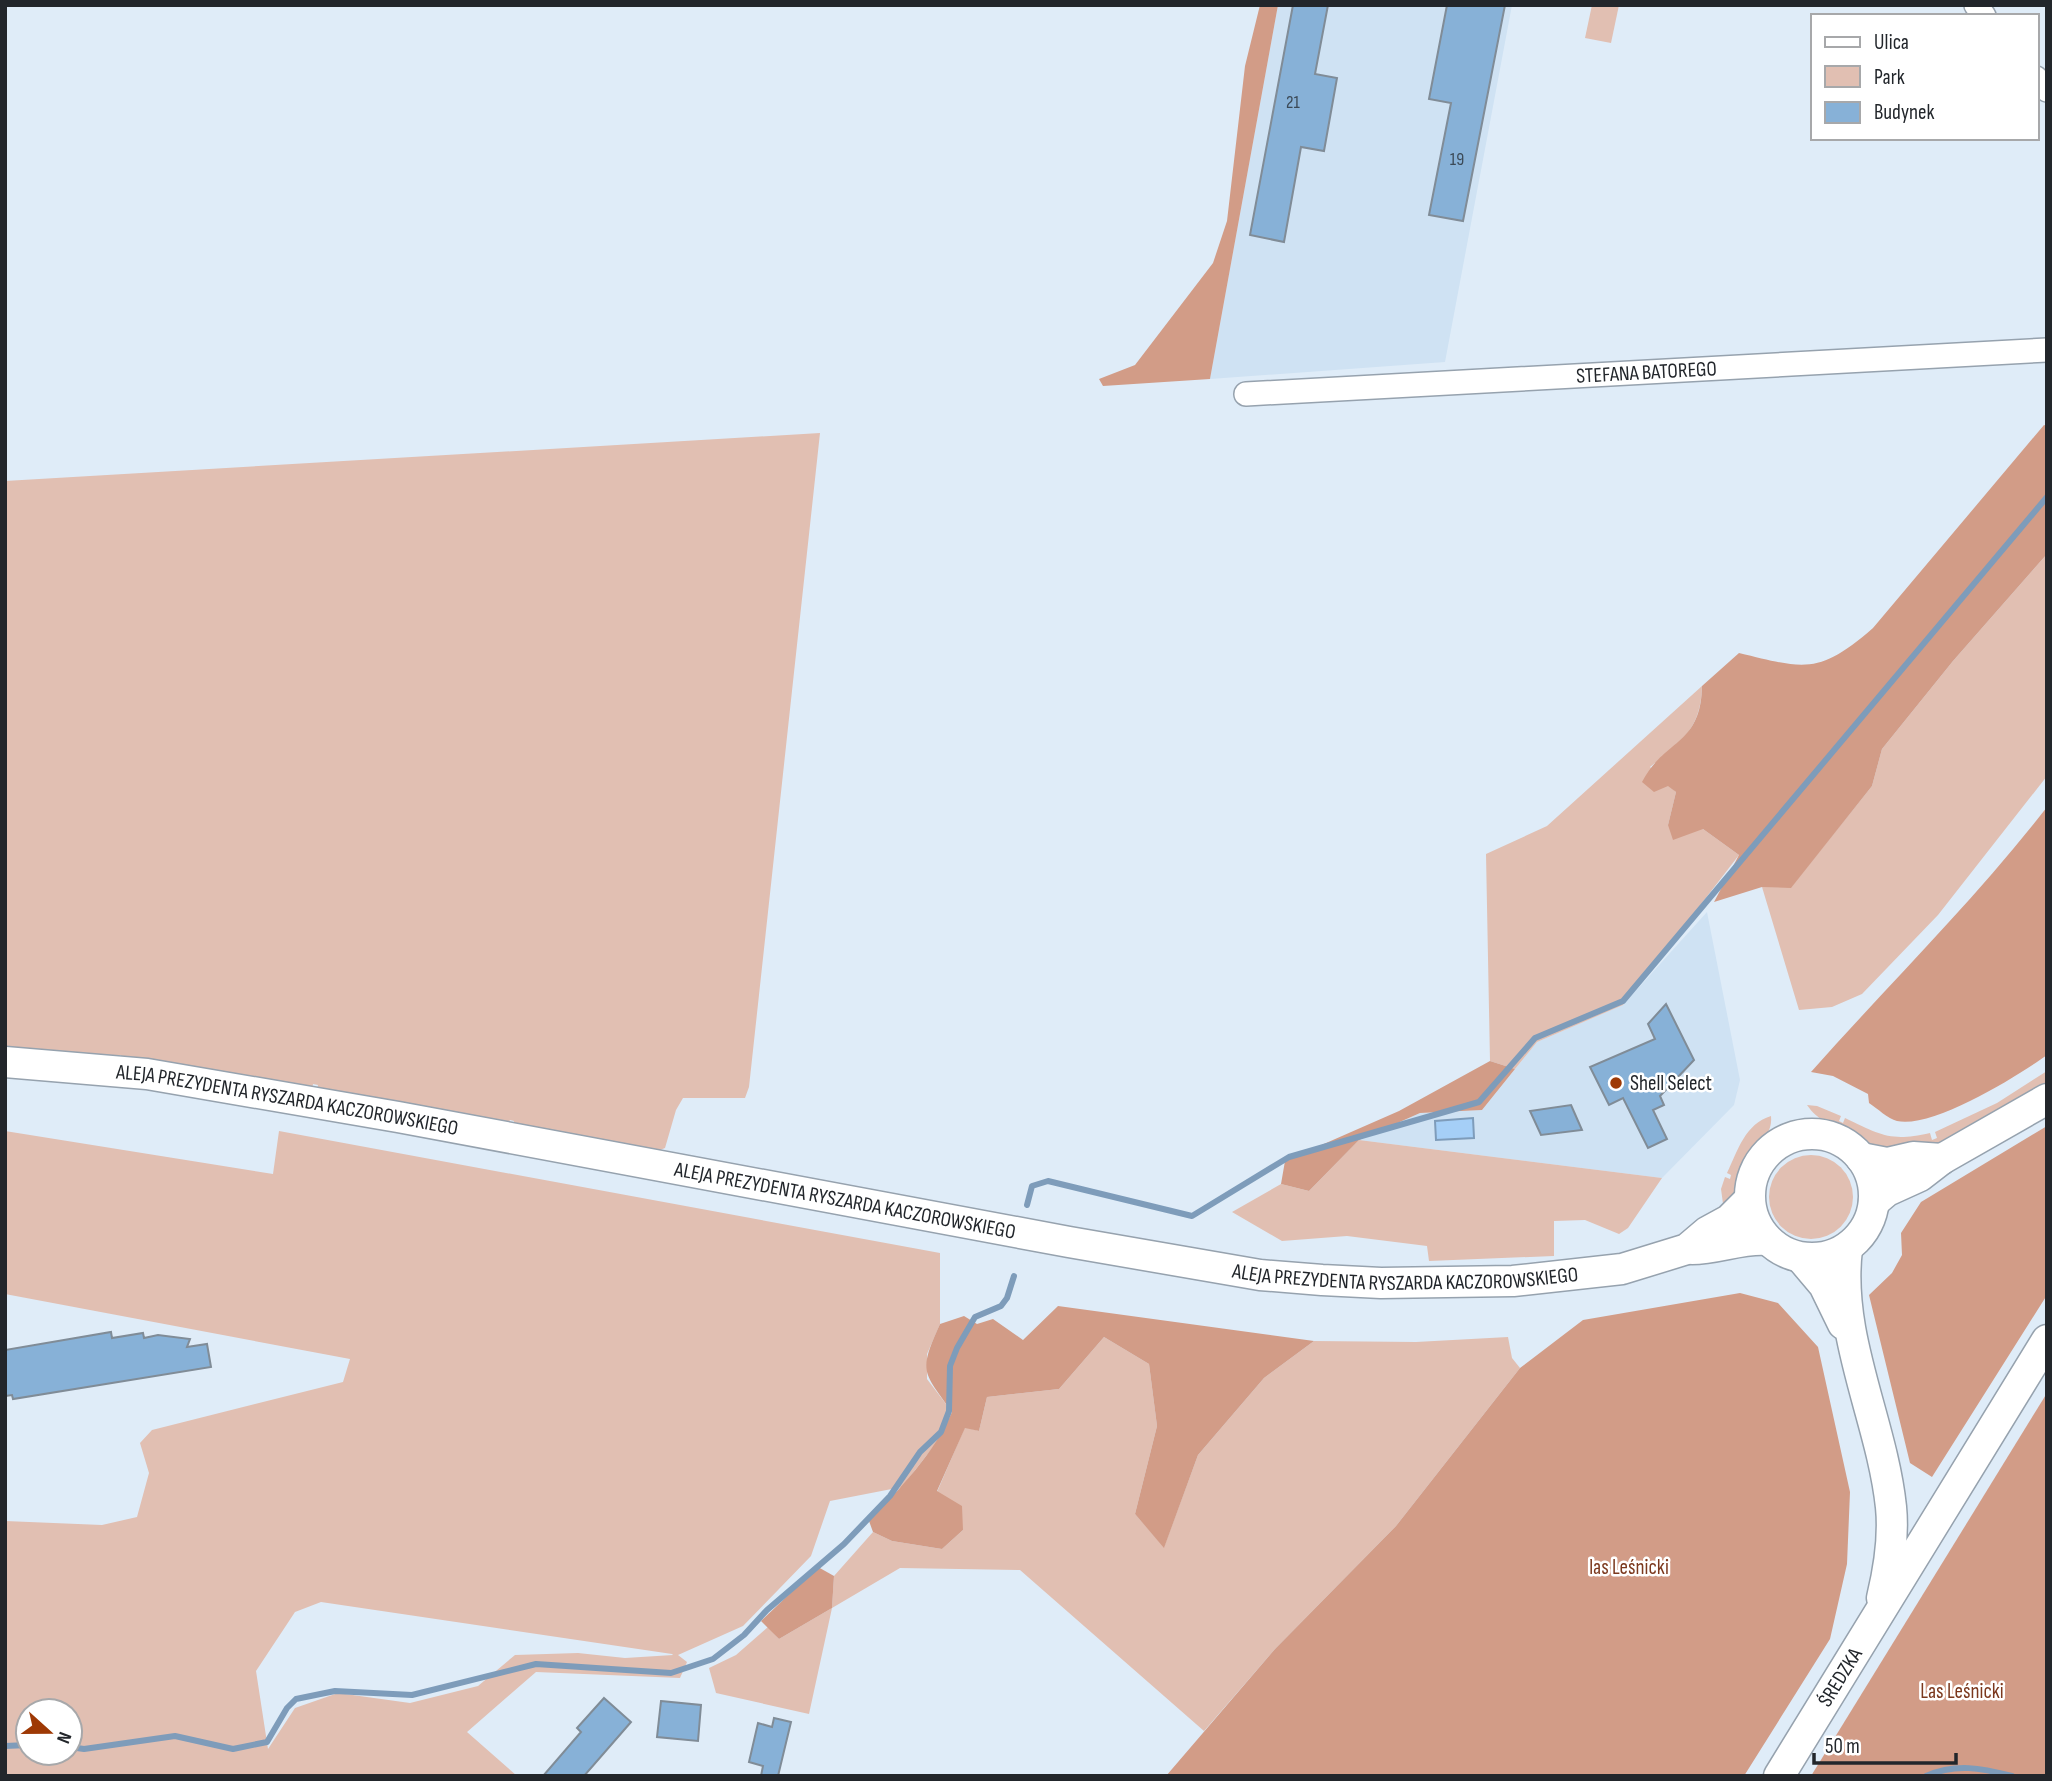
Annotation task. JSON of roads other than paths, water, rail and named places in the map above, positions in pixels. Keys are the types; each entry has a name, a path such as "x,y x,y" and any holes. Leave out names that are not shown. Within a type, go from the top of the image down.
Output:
{"main road":[{"name":"ALEJA PREZYDENTA RYSZARDA KACZOROWSKIEGO","path":"5,1062 147,1074 1260,1275 1381,1283 1513,1281 1622,1269 1687,1249 1712,1249 1748,1239 1767,1240"},
{"path":"1874,1202 1886,1191 1920,1176 1942,1159 2047,1099"},
{"path":"1814,1134 1832,1137 1848,1145 1861,1158 1874,1186 1874,1202 1865,1228 1847,1249 1825,1257 1802,1259 1783,1252 1767,1240 1758,1228 1749,1200 1751,1179 1762,1158 1779,1143 1795,1136 1814,1134"},
{"path":"1861,1158 1887,1163 1913,1157 1942,1159"},
{"name":"ALEJA PREZYDENTA RYSZARDA KACZOROWSKIEGO","path":"1687,1249 1707,1232 1729,1220 1749,1200"},
{"path":"1847,1249 1845,1280 1851,1340 1891,1511 1887,1577 1877,1615"},
{"path":"1802,1259 1824,1285 1851,1340"},
{"name":"ŚREDZKA","path":"1779,1776 2047,1340"}],"street":[{"name":"STEFANA BATOREGO","path":"1246,394 2047,350"}],"water":[{"path":"1473,1118 1474,1138 1436,1140 1435,1121"}],"waterway":[{"path":"1027,1205 1032,1186 1048,1181 1192,1216 1289,1157 1479,1102 1535,1038 1623,1001 2047,497"},
{"path":"84,1749 175,1736 233,1749 267,1742 287,1708 296,1699 335,1691 412,1695 536,1664 671,1673 713,1659 744,1635 767,1610 844,1544 890,1496 920,1452 941,1432 949,1411 950,1366 957,1348 975,1317 1001,1306 1007,1298 1014,1276"},
{"path":"5,1746 14,1746"},
{"path":"1926,1776 1958,1768 2012,1776"}],"place":[{"name":"Shell Select","path":"1616,1083"}],"park label":[{"name":"las Leśnicki","path":"1629,1567"},
{"name":"Las Leśnicki","path":"1962,1691"}]}
